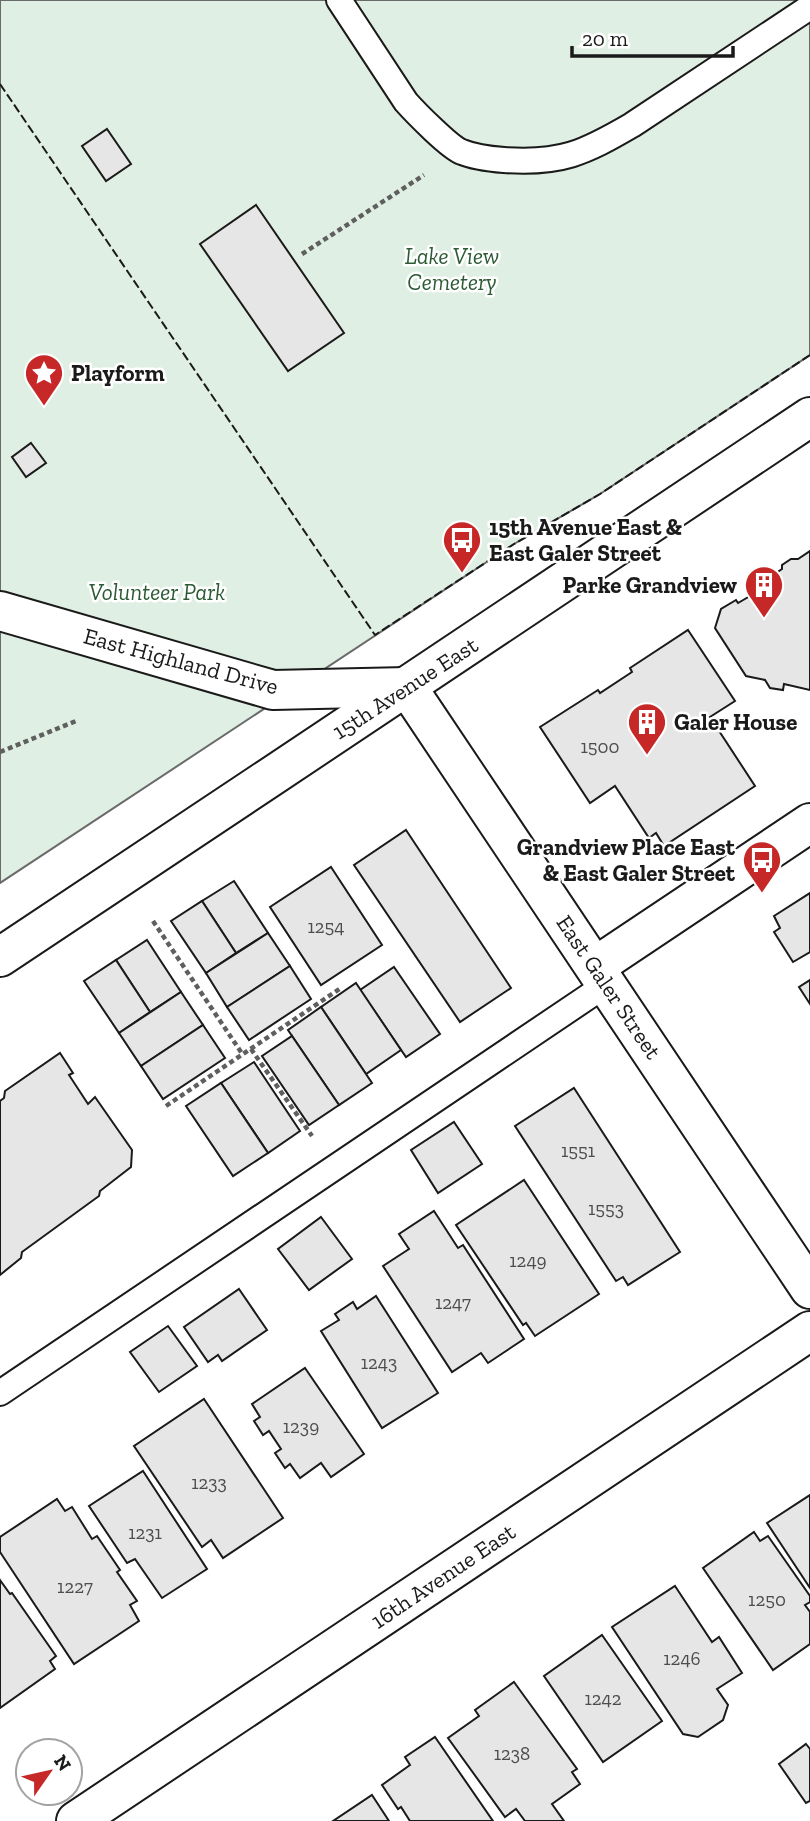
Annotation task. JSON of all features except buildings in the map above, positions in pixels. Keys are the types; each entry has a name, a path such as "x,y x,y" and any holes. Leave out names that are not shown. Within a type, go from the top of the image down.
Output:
{"street":[{"name":"15th Avenue East","path":"0,957 810,417"},
{"name":"East Highland Drive","path":"0,611 273,690 407,687"},
{"name":"East Galer Street","path":"407,687 810,1289"},
{"path":"601,975 810,823"},
{"name":"16th Avenue East","path":"76,1821 810,1331"}],"lane":[{"path":"339,0 405,102 460,152 528,162 555,160 603,142 810,7"},
{"path":"0,1393 601,975"}],"path":[{"path":"302,254 460,152"},
{"path":"0,752 76,721"},
{"path":"153,921 243,1055"},
{"path":"166,1106 341,988"},
{"path":"251,1049 289,1103"}],"green space":[{"name":"Lake View Cemetery","path":"0,0 810,0 810,355 600,494 514,544 0,883"}],"fence":[{"path":"0,84 375,635 514,544 600,494 810,355"}],"place":[{"name":"Playform","path":"44,407"},
{"name":"15th Avenue East & East Galer Street","path":"462,574"},
{"name":"Parke Grandview","path":"764,619"},
{"name":"Galer House","path":"647,756"},
{"name":"Grandview Place East & East Galer Street","path":"762,894"}],"park label":[{"name":"Volunteer Park","path":"157,592"}]}
